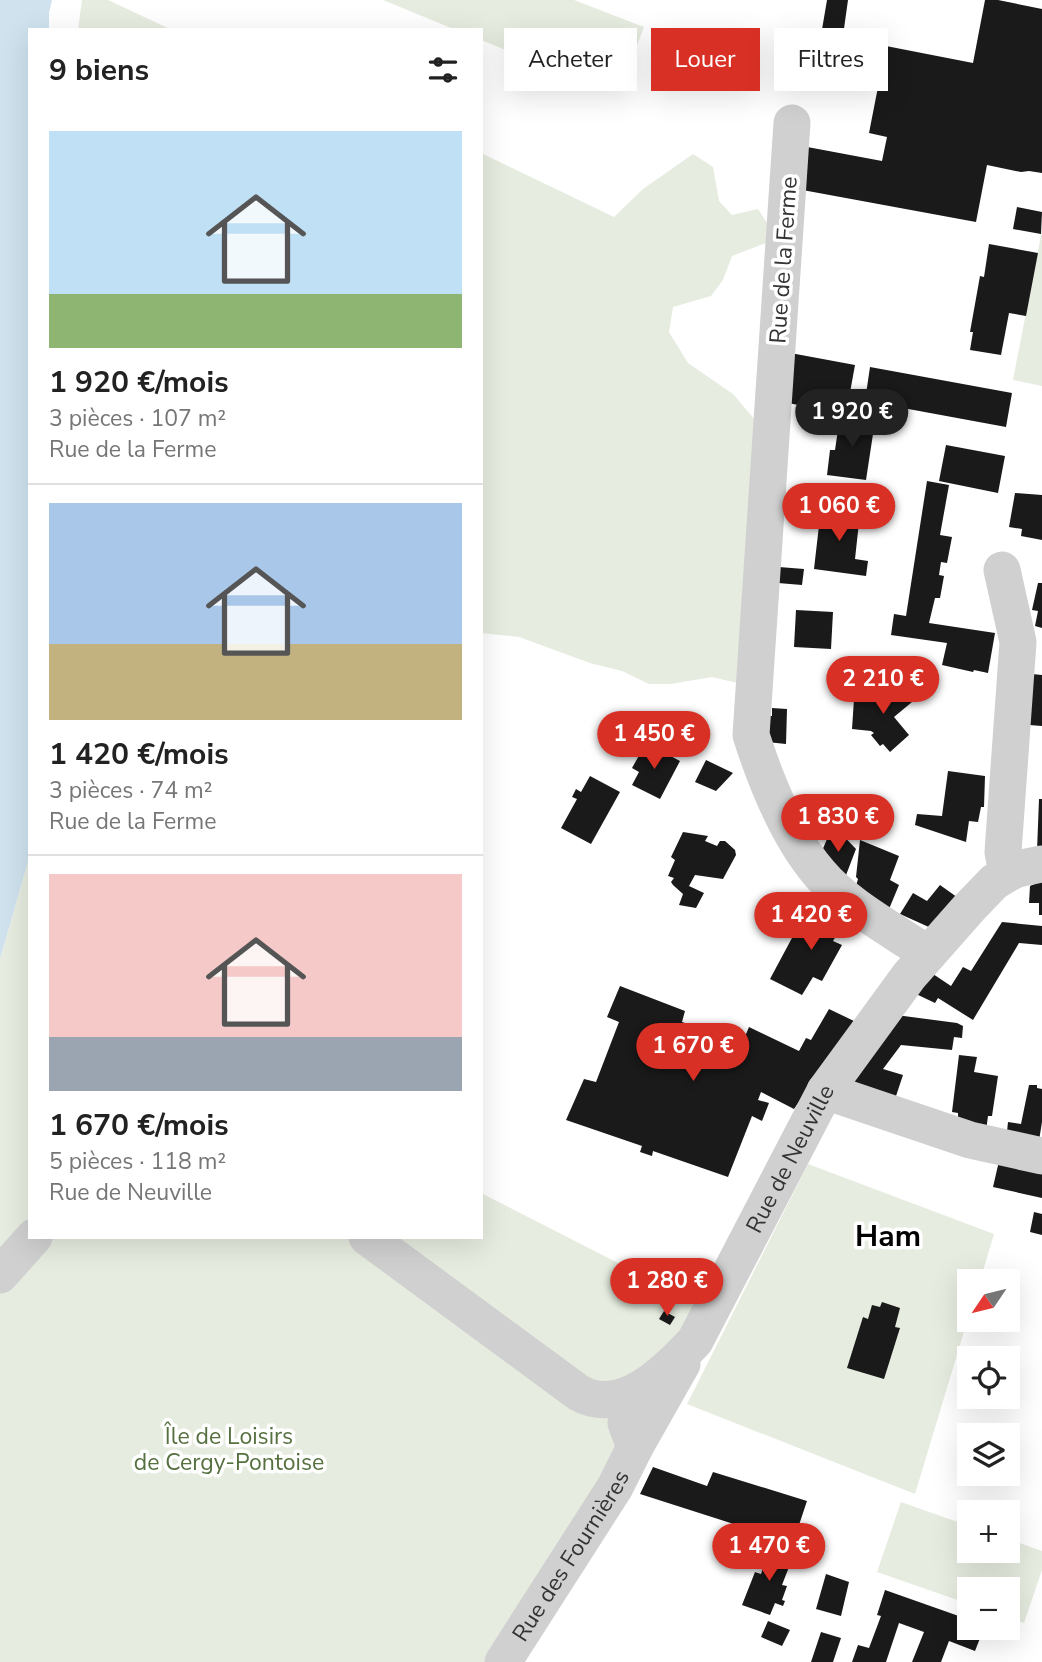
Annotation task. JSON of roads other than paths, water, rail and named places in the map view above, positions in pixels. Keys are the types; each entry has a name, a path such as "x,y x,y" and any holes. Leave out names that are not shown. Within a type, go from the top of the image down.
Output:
{"street":[{"name":"Rue de la Ferme","path":"792,123 751,735 761,766 786,820 820,875 843,897 928,954"},
{"path":"1002,570 1018,642 1003,852 1007,874"},
{"name":"Rue de Neuville","path":"617,1399 657,1377 695,1341 825,1091 909,976 994,882 1017,869 1042,864"},
{"path":"825,1091 970,1140 1042,1156"},
{"path":"0,1275 32,1239"},
{"path":"370,1239 579,1393 601,1401 617,1399 635,1447"},
{"name":"Rue des Fournières","path":"503,1662 615,1486 695,1341"}],"water":[{"path":"0,0 52,0 49,28 28,28 28,862 0,959"}],"district":[{"name":"Ham","path":"888,1236"}],"park label":[{"name":"Île de Loisirs de Cergy-Pontoise","path":"229,1449"}]}
